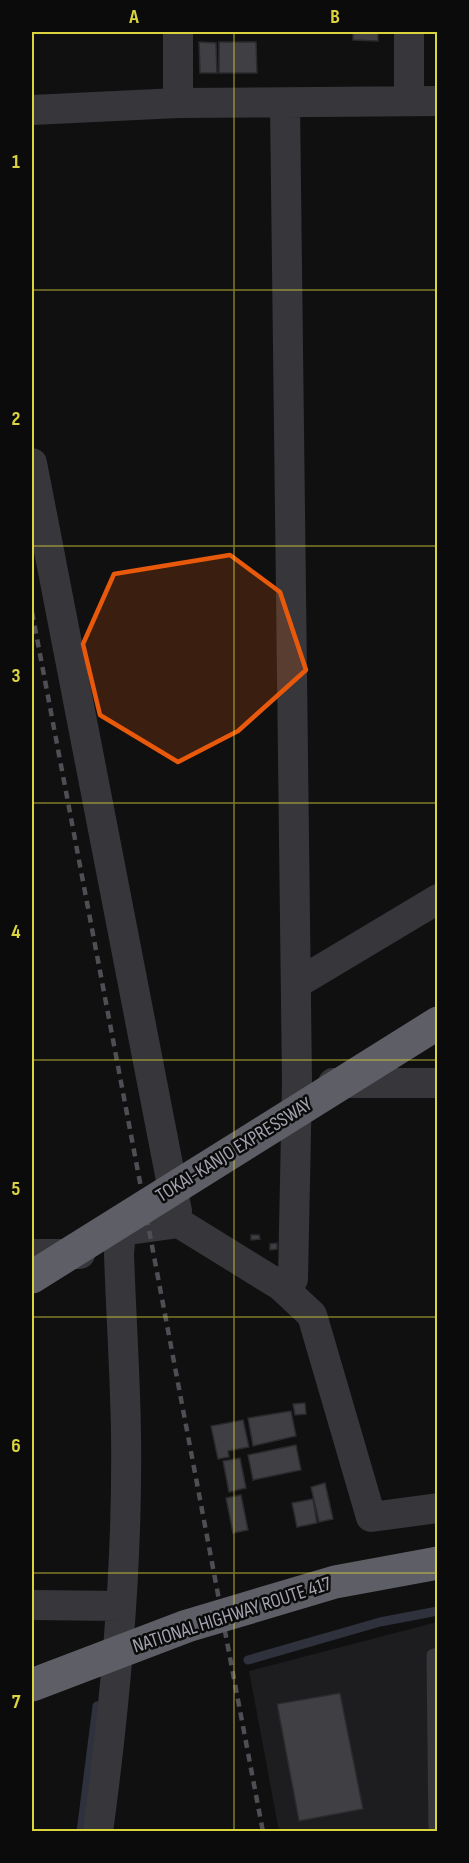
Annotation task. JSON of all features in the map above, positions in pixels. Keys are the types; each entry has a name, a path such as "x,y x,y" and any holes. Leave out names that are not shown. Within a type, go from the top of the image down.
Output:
{"highway":[{"name":"TOKAI-KANJO EXPRESSWAY","path":"32,1277 438,1023"},
{"name":"NATIONAL HIGHWAY ROUTE 417","path":"32,1685 198,1622 335,1581 438,1563"}],"street":[{"path":"178,32 178,103"},
{"path":"32,110 178,103 423,101 409,32"},
{"path":"280,1286 293,1279 297,1083 285,103"},
{"path":"32,463 179,1223"},
{"path":"296,984 438,899"},
{"path":"297,1083 433,1080"},
{"path":"98,1832 115,1706 121,1606 126,1433 119,1254 121,1231 179,1223 280,1286 312,1315 371,1517 438,1508"},
{"path":"32,1254 119,1254"},
{"path":"32,1605 121,1606"}],"lane":[{"path":"436,1832 434,1656 438,1655"}],"highlighted area":[{"path":"230,555 280,592 306,670 238,731 178,762 100,715 83,644 114,574"}],"shaded area":[{"path":"437,1622 437,1831 279,1831 249,1671"}],"building":[{"path":"353,32 378,32 378,41 353,40"},
{"path":"199,42 216,43 217,73 200,73"},
{"path":"219,42 256,42 257,73 219,73"},
{"path":"251,1235 259,1235 260,1239 251,1240"},
{"path":"277,1243 277,1249 270,1250 270,1244"},
{"path":"305,1403 306,1414 295,1415 293,1404"},
{"path":"291,1411 296,1436 253,1446 248,1418"},
{"path":"243,1420 249,1447 228,1451 229,1457 218,1459 211,1426"},
{"path":"296,1445 301,1470 253,1480 248,1455"},
{"path":"240,1458 246,1488 229,1492 223,1461"},
{"path":"325,1483 333,1519 319,1522 311,1487"},
{"path":"241,1495 248,1530 233,1533 226,1498"},
{"path":"313,1499 317,1523 297,1527 292,1503"},
{"path":"340,1693 363,1809 299,1821 277,1704"}],"waterway":[{"path":"248,1660 380,1622 438,1611"},
{"path":"81,1832 97,1706"}],"railway":[{"path":"32,612 263,1832"}]}
